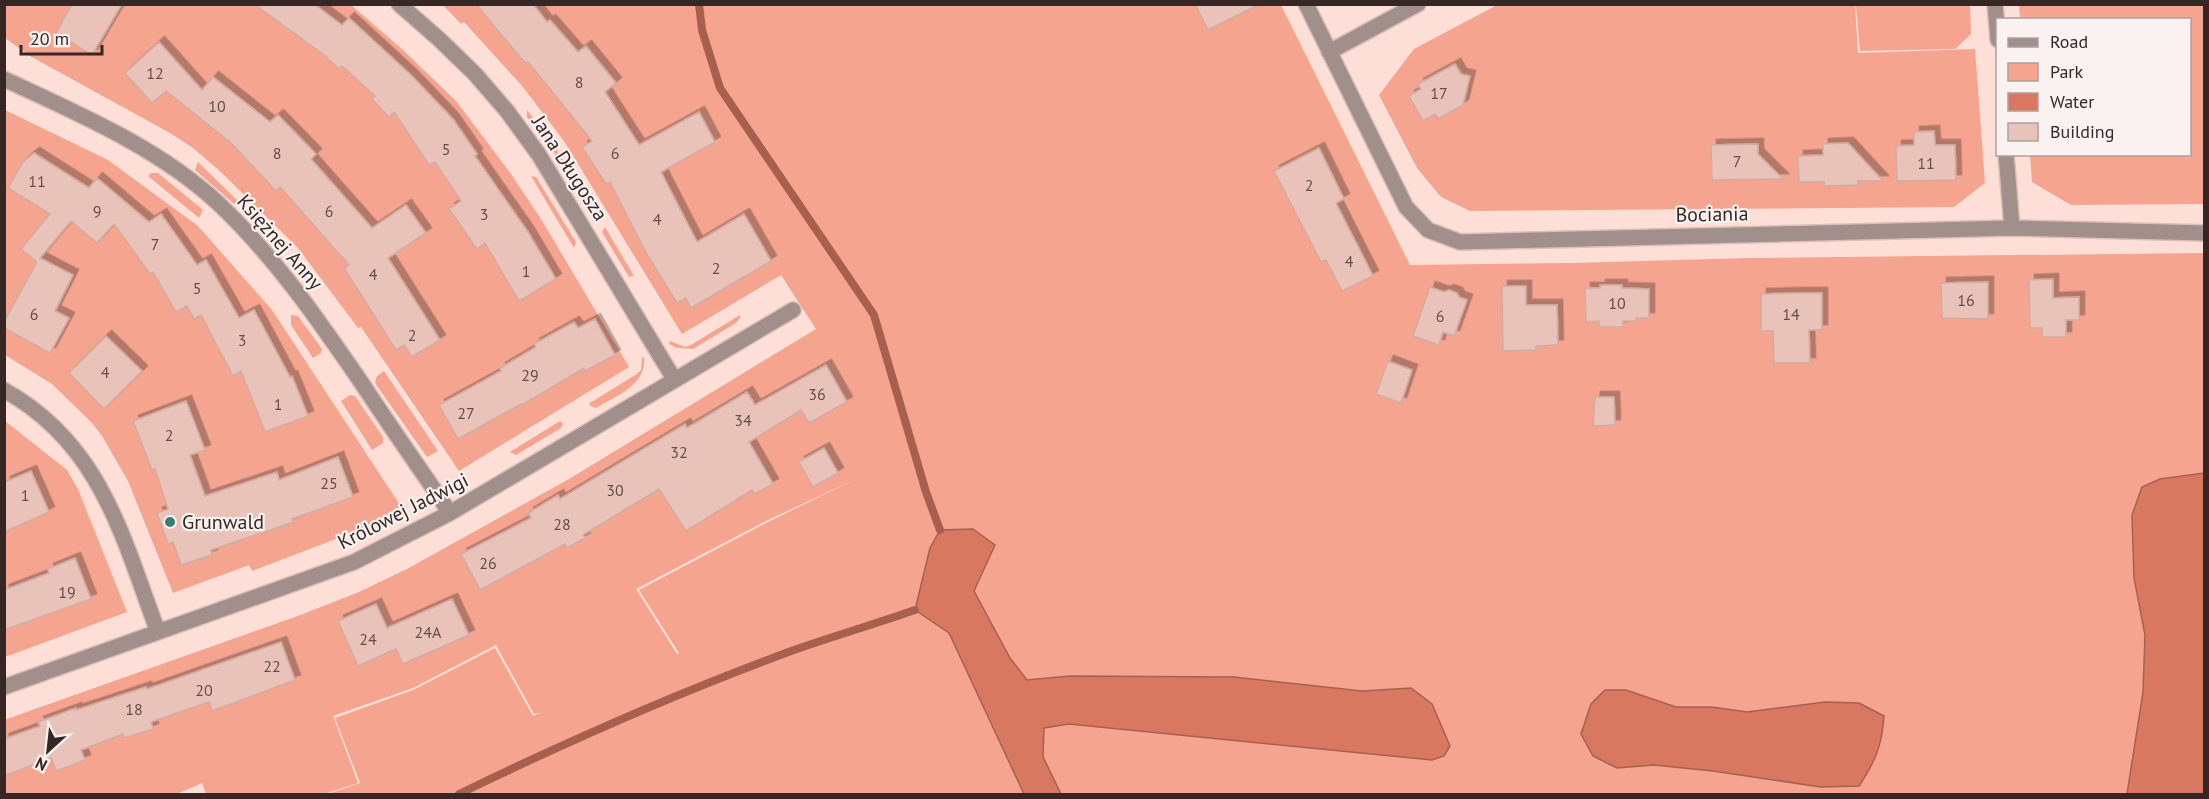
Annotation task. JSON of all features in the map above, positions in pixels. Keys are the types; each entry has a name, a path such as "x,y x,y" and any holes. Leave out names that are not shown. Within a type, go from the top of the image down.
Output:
{"street":[{"name":"Jana Długosza","path":"399,4 475,74 507,111 539,155 674,379"},
{"name":"Bociania","path":"1306,4 1406,207 1428,230 1460,242 2012,228 2205,232"},
{"path":"1329,52 1418,4"},
{"name":"Księżnej Anny","path":"4,79 73,111 131,142 218,203 264,250 308,304 450,513"},
{"path":"2006,156 2012,228"},
{"name":"Królowej Jadwigi","path":"4,687 354,562 450,513 793,310"},
{"path":"4,390 55,426 89,467 105,495 158,632"}],"green space":[{"path":"4,5 351,5 402,49 456,101 511,174 541,219 629,367 459,471 361,327 358,328 298,248 222,173 193,148 30,56 5,38"},
{"path":"443,5 1281,5 1410,265 1749,258 2204,253 2204,794 328,794 360,783 335,718 413,690 495,648 533,716 540,713 534,714 496,645 413,688 333,716 358,783 324,794 206,794 202,783 177,794 5,794 4,720 295,617 359,592 407,569 569,479 816,329 781,275 682,334 564,141 523,87 464,22 461,24","holes":["856,479 639,590 679,653 677,654 636,589 766,521"]},
{"path":"1497,5 1855,5 1858,53 1975,49 1985,183 1954,207 1470,211 1441,197 1417,168 1379,95 1414,49"},
{"path":"1856,5 1970,5 1971,34 1955,49 1860,51"},
{"path":"2019,5 2204,5 2204,204 2071,205 2032,182 2030,156 2191,156 2191,18 2020,18"},
{"path":"5,110 108,160 198,226 272,310 402,508 362,529 252,571 249,565 173,593 128,481 102,436 92,423 52,384 5,355"},
{"path":"527,110 552,142 586,198 582,198 549,145 527,117"},
{"path":"198,162 240,203 238,205 195,170"},
{"path":"151,173 158,173 203,210 199,218 148,176"},
{"path":"531,176 536,177 576,242 574,248"},
{"path":"605,227 634,276 629,277 602,232"},
{"path":"291,315 298,316 322,349 321,353 313,358 291,325"},
{"path":"740,315 736,323 693,349 677,348 669,344 670,341 685,347 691,345"},
{"path":"644,357 641,375 629,388 596,408 590,406 590,403 637,374 641,370"},
{"path":"384,371 438,451 427,457 375,383 377,376"},
{"path":"350,395 355,396 383,437 383,443 372,450 341,401"},
{"path":"5,421 67,470 78,489 127,612 5,657"},
{"path":"560,421 563,424 561,428 516,455 510,452"}],"water":[{"path":"2204,473 2204,794 2127,794 2143,692 2145,635 2134,578 2132,515 2142,487 2160,479"},
{"path":"973,529 995,545 974,591 1010,658 1027,680 1070,676 1234,677 1362,691 1411,688 1432,704 1450,746 1444,756 1432,760 1069,724 1044,728 1043,757 1061,794 1024,794 949,633 915,610 930,548 940,530"},
{"path":"1605,690 1626,690 1676,707 1712,707 1747,712 1825,702 1859,703 1884,716 1882,736 1877,753 1859,786 1821,787 1654,765 1617,768 1593,756 1581,734 1591,704"}],"building":[{"path":"72,4 122,4 92,55 56,33"},
{"path":"254,4 314,4 342,25 349,18 411,75 453,119 477,154 475,156 528,232 556,279 519,301 485,243 477,249 449,209 461,201 435,162 429,165 394,112 389,117 372,99 375,96 342,66 339,69 324,55"},
{"path":"476,4 533,4 547,22 550,20 578,52 586,46 616,83 605,92 639,145 699,112 715,142 661,172 697,242 744,214 771,261 691,308 686,298 677,303 645,251 610,182 606,184 582,147 592,141 528,62 525,63"},
{"path":"1195,4 1260,4 1208,30"},
{"path":"159,42 202,90 213,77 270,122 278,115 316,154 311,159 372,228 406,205 426,233 388,258 440,340 412,357 404,345 396,350 344,268 349,265 280,187 276,191 231,143 166,91 152,103 125,73"},
{"path":"1455,64 1461,74 1470,76 1463,105 1438,119 1435,114 1423,121 1409,96 1421,89 1418,84"},
{"path":"1934,131 1935,145 1955,145 1956,180 1897,181 1896,146 1914,145 1914,132"},
{"path":"1848,143 1883,181 1858,181 1858,185 1824,186 1824,182 1799,182 1798,156 1823,155 1823,144"},
{"path":"1758,144 1758,154 1783,179 1712,180 1711,145"},
{"path":"1319,148 1344,199 1336,203 1373,276 1342,291 1326,260 1321,262 1274,171"},
{"path":"34,153 89,188 97,178 149,222 161,214 197,265 206,260 239,318 254,310 290,377 292,376 308,416 265,432 241,371 233,376 201,315 194,319 187,306 176,312 153,272 150,274 114,224 97,243 71,221 40,258 73,275 55,311 69,318 50,353 4,328 4,322 37,262 21,249 50,214 8,188 23,162"},
{"path":"2053,279 2053,298 2079,297 2079,320 2066,320 2066,337 2042,337 2042,328 2030,328 2029,280"},
{"path":"1988,282 1988,319 1942,318 1941,283"},
{"path":"1600,285 1649,289 1649,318 1623,321 1623,327 1599,327 1599,321 1586,322 1585,288 1600,288"},
{"path":"1502,286 1526,286 1526,305 1557,305 1558,345 1536,346 1536,350 1503,351"},
{"path":"1430,287 1444,292 1449,290 1467,300 1454,336 1443,332 1439,345 1413,336"},
{"path":"1822,293 1822,330 1809,330 1810,363 1774,363 1773,331 1761,331 1761,294"},
{"path":"595,319 615,355 585,371 584,368 458,439 439,405 501,371 500,368 536,347 534,344 574,322 578,328"},
{"path":"106,336 142,371 104,409 69,373"},
{"path":"1388,361 1412,370 1401,403 1376,394"},
{"path":"826,365 847,402 809,423 801,410 749,442 773,484 754,494 752,490 686,531 659,489 583,535 585,538 567,548 565,544 480,590 461,554 531,518 528,513 558,495 560,499 685,424 687,428 747,392 755,405"},
{"path":"1595,397 1614,397 1615,425 1593,426"},
{"path":"186,401 205,450 190,455 205,496 277,472 279,480 338,457 353,497 292,519 294,522 211,550 212,555 181,565 173,542 168,544 157,513 168,509 155,469 152,470 133,421"},
{"path":"824,448 838,473 813,487 799,462"},
{"path":"31,471 49,512 4,532 5,482"},
{"path":"75,558 91,599 4,630 4,590 49,573 48,569"},
{"path":"452,599 469,635 403,664 396,649 358,666 338,621 376,604 387,628"},
{"path":"281,642 295,680 212,711 209,702 151,722 153,729 124,738 123,734 81,750 85,760 56,771 51,758 4,776 4,739 40,726 38,722 76,708 76,710 146,687 147,689"}],"waterway":[{"path":"699,4 702,30 720,88 874,315 926,492 940,530"},
{"path":"459,794 583,736 708,683 794,650 915,610"}],"place":[{"name":"Grunwald","path":"170,522"}]}
